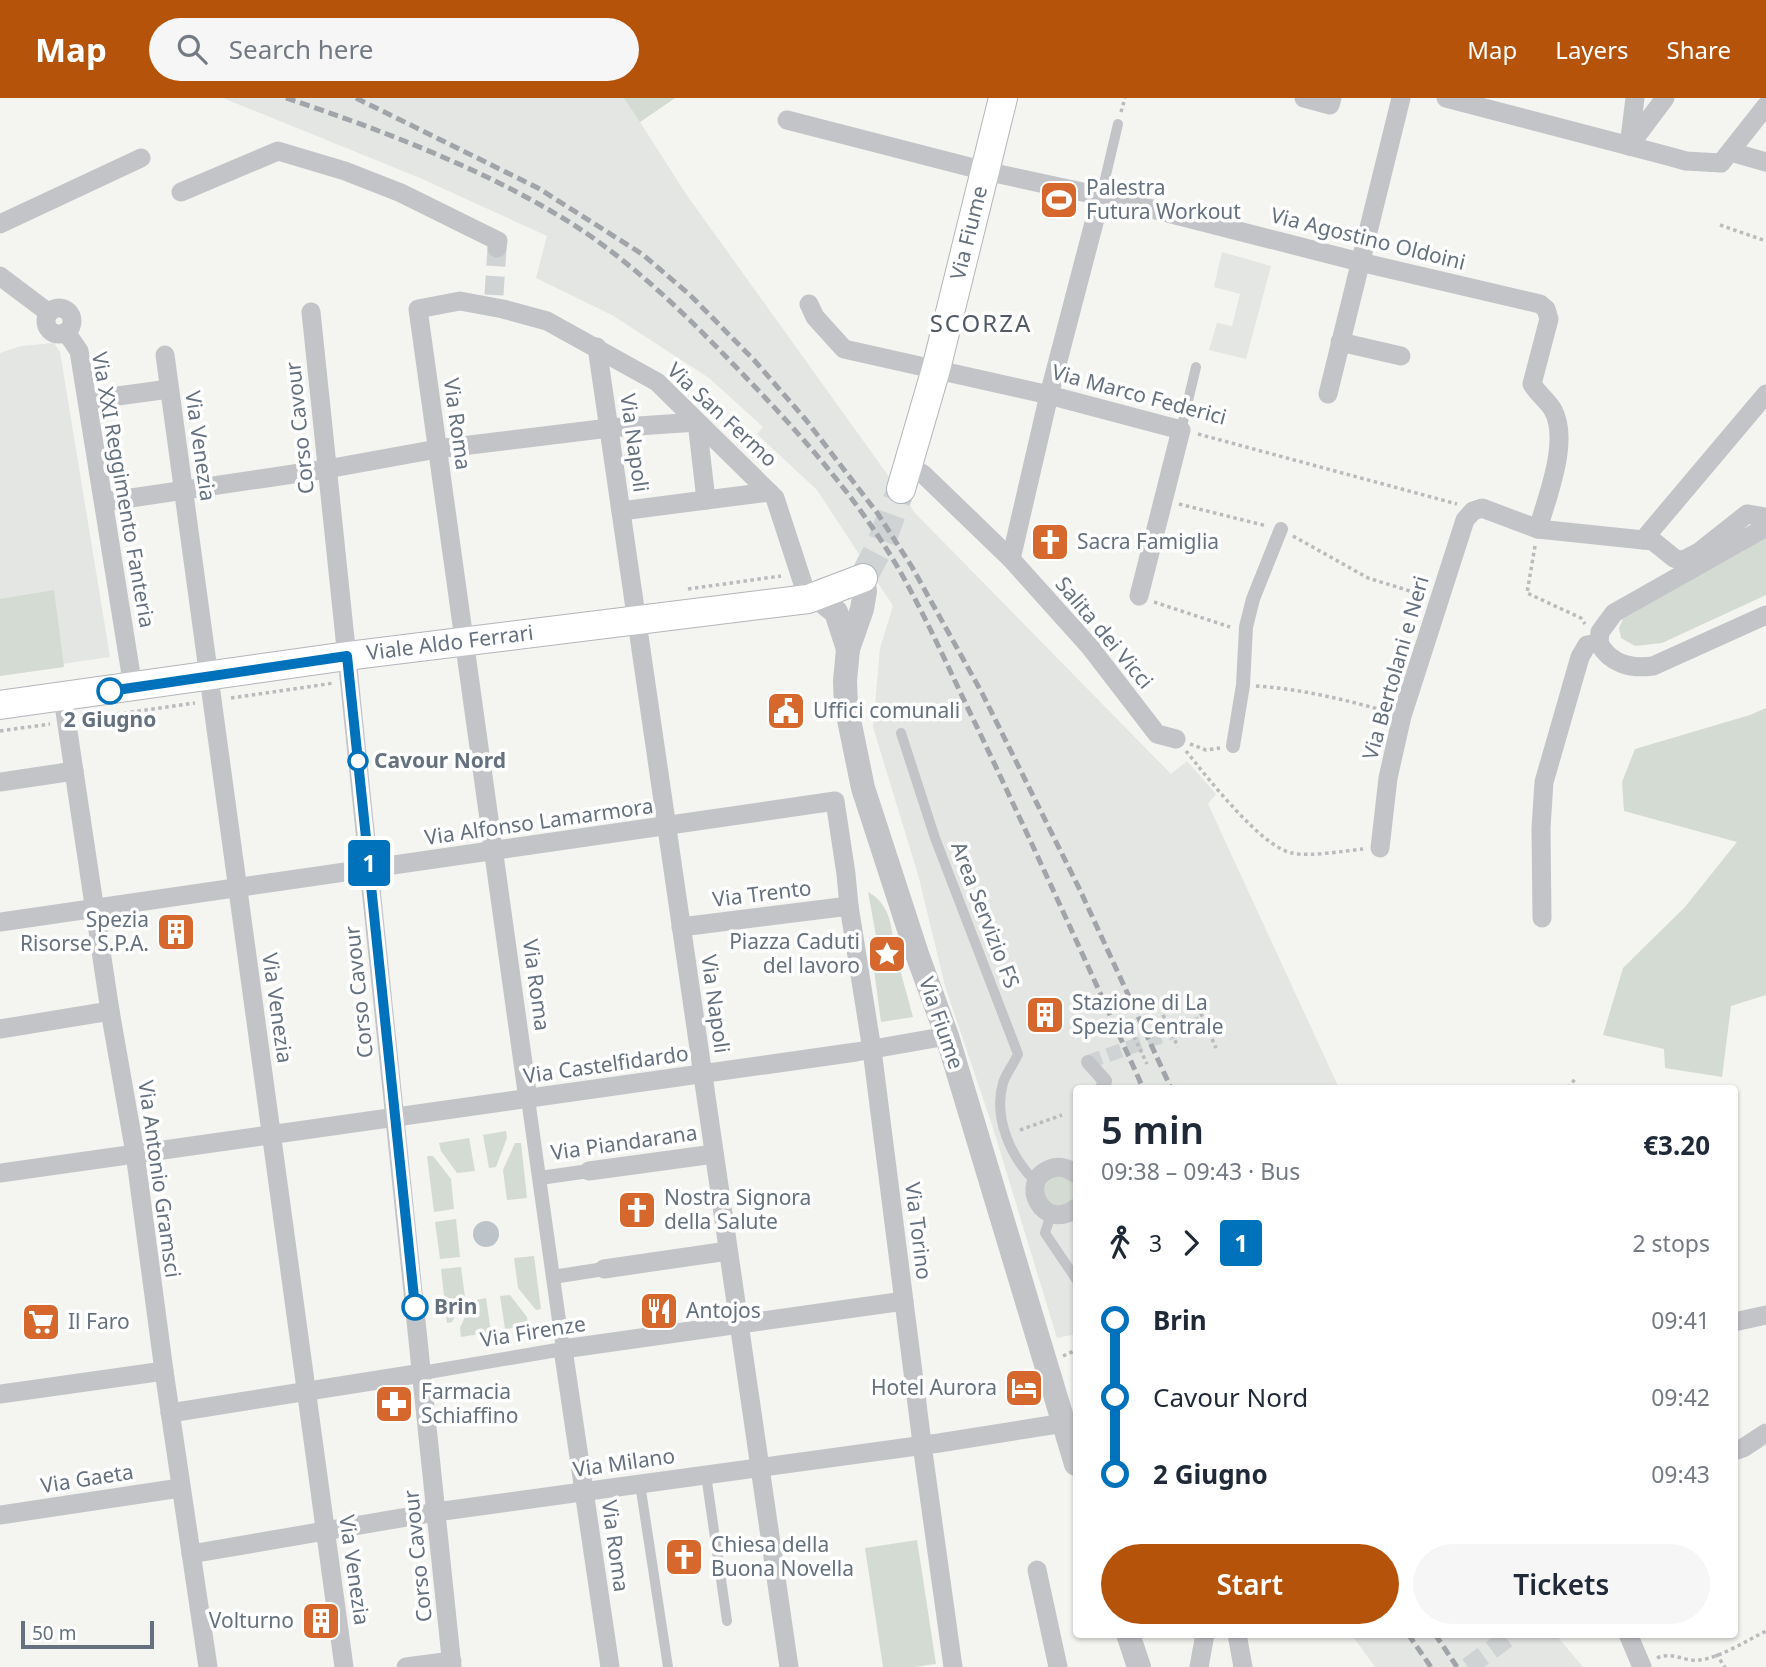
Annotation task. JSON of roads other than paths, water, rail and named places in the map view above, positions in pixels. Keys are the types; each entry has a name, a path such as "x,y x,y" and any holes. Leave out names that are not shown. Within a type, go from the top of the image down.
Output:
{"main road":[{"name":"Via Fiume","path":"904,477 936,369 1003,98"},
{"name":"Viale Aldo Ferrari","path":"0,705 347,656 813,598 863,578"}],"street":[{"path":"1304,98 1330,105 1332,98"},
{"path":"1328,394 1401,98"},
{"path":"1446,98 1686,161 1721,163 1766,106"},
{"path":"1629,146 1635,98"},
{"path":"1629,146 1665,98"},
{"name":"Via Agostino Oldoini","path":"787,120 985,171 1101,196 1543,306 1549,318 1531,380 1534,388 1552,409 1559,434 1557,457 1538,529"},
{"path":"181,192 278,151 345,171 401,194 498,241 497,248"},
{"path":"1731,152 1766,162"},
{"path":"0,224 141,158"},
{"path":"1011,559 1049,395 1101,196"},
{"name":"Via XXI Reggimento Fanteria","path":"0,276 49,313 46,323 50,330 58,334 66,332 79,351 133,687"},
{"name":"Via San Fermo","path":"418,309 460,301 493,301 547,321 657,382 775,498 813,598"},
{"name":"Via Marco Federici","path":"809,304 815,317 844,349 1049,395 1181,430"},
{"name":"Via Roma","path":"418,309 610,1667"},
{"name":"Corso Cavour","path":"311,313 452,1664"},
{"name":"Via XXI Reggimento Fanteria","path":"87,338 134,643 129,658"},
{"path":"1340,342 1401,356"},
{"name":"Via Napoli","path":"597,347 789,1667"},
{"name":"Via Venezia","path":"165,355 344,1667"},
{"path":"96,399 169,388"},
{"path":"1643,540 1766,394"},
{"path":"111,501 327,469 437,449 609,428 697,422 706,500"},
{"path":"1139,596 1181,430"},
{"name":"Salita dei Vicci","path":"904,477 923,474 1011,559 1090,647 1157,734 1176,739"},
{"path":"621,511 769,492"},
{"name":"Via Bertolani e Neri","path":"1380,848 1388,778 1402,716 1465,520 1476,509 1482,508 1538,529"},
{"path":"1538,529 1653,541 1682,561 1699,552 1747,514 1766,517"},
{"path":"1766,527 1614,613 1601,632 1599,643 1608,655 1625,665 1638,668 1653,666 1766,615"},
{"path":"1233,746 1243,685 1246,630 1253,599 1281,529"},
{"name":"Via Fiume","path":"863,578 865,591 862,609 848,649 846,705 863,788 917,954 947,1036 1073,1454"},
{"path":"813,598 836,612 848,649"},
{"path":"1542,918 1541,828 1544,782 1580,657 1587,645 1599,643"},
{"name":"Via Antonio Gramsci","path":"63,698 110,1011 135,1153 163,1371 208,1667"},
{"path":"0,782 74,771"},
{"name":"Via Alfonso Lamarmora","path":"0,922 835,801"},
{"name":"Via Torino","path":"835,801 872,1050 953,1667"},
{"name":"Via Trento","path":"681,928 849,905"},
{"path":"0,1029 110,1011"},
{"name":"Via Castelfidardo","path":"0,1173 872,1050 947,1036"},
{"path":"1088,1062 1105,1081 1102,1085"},
{"name":"Via Piandarana","path":"540,1178 714,1154"},
{"path":"1068,1215 1039,1204 1035,1189 1036,1182 1046,1170 1062,1167 1073,1172"},
{"path":"553,1277 728,1251"},
{"name":"Via Firenze","path":"170,1413 563,1349 904,1301"},
{"path":"1738,1321 1766,1315"},
{"path":"0,1394 163,1371"},
{"name":"Via Milano","path":"191,1554 436,1512 1064,1423"},
{"path":"1738,1450 1766,1433"},
{"name":"Via Gaeta","path":"0,1515 180,1488"},
{"path":"1037,1570 1058,1667"},
{"path":"1129,1638 1139,1667"},
{"path":"1199,1667 1204,1638"},
{"path":"1238,1638 1243,1667"},
{"path":"1630,1638 1646,1664"},
{"path":"406,1667 452,1664"}],"lane":[{"path":"1101,196 1118,124"},
{"path":"1181,430 1196,367"},
{"name":"Area Servizio FS","path":"901,733 935,838 1018,1054 1004,1081 1000,1101 1001,1118 1022,1169 1036,1182"},
{"path":"1068,1215 1045,1233 1073,1275"},
{"path":"706,1475 727,1621"},
{"path":"640,1484 668,1667"}],"tunnel":[{"path":"494,295 497,248"},
{"path":"863,578 880,546 901,489"},
{"path":"1088,1062 1205,1021"},
{"path":"1468,1667 1508,1638"}],"railway":[{"path":"286,98 402,140 479,173 586,233 626,263 681,312 802,439 865,517 911,592 1019,817 1142,1085"},
{"path":"356,98 538,188 642,254 690,295 754,360 806,420 878,514 912,567 982,693 1080,890 1170,1085"},
{"path":"1411,1638 1431,1667"},
{"path":"1438,1638 1457,1667"}],"place":[{"name":"Palestra Futura Workout","path":"1059,200"},
{"name":"Sacra Famiglia","path":"1050,542"},
{"name":"2 Giugno","path":"110,691"},
{"name":"Uffici comunali","path":"786,711"},
{"name":"Cavour Nord","path":"358,761"},
{"name":"Spezia Risorse S.P.A.","path":"176,932"},
{"name":"Piazza Caduti del lavoro","path":"887,954"},
{"name":"Stazione di La Spezia Centrale","path":"1045,1015"},
{"name":"Nostra Signora della Salute","path":"637,1210"},
{"name":"Brin","path":"415,1307"},
{"name":"Antojos","path":"659,1311"},
{"name":"Il Faro","path":"41,1322"},
{"name":"Hotel Aurora","path":"1024,1388"},
{"name":"Farmacia Schiaffino","path":"394,1404"},
{"name":"Chiesa della Buona Novella","path":"684,1557"},
{"name":"Volturno","path":"321,1621"}],"district":[{"name":"SCORZA","path":"981,324"}]}
